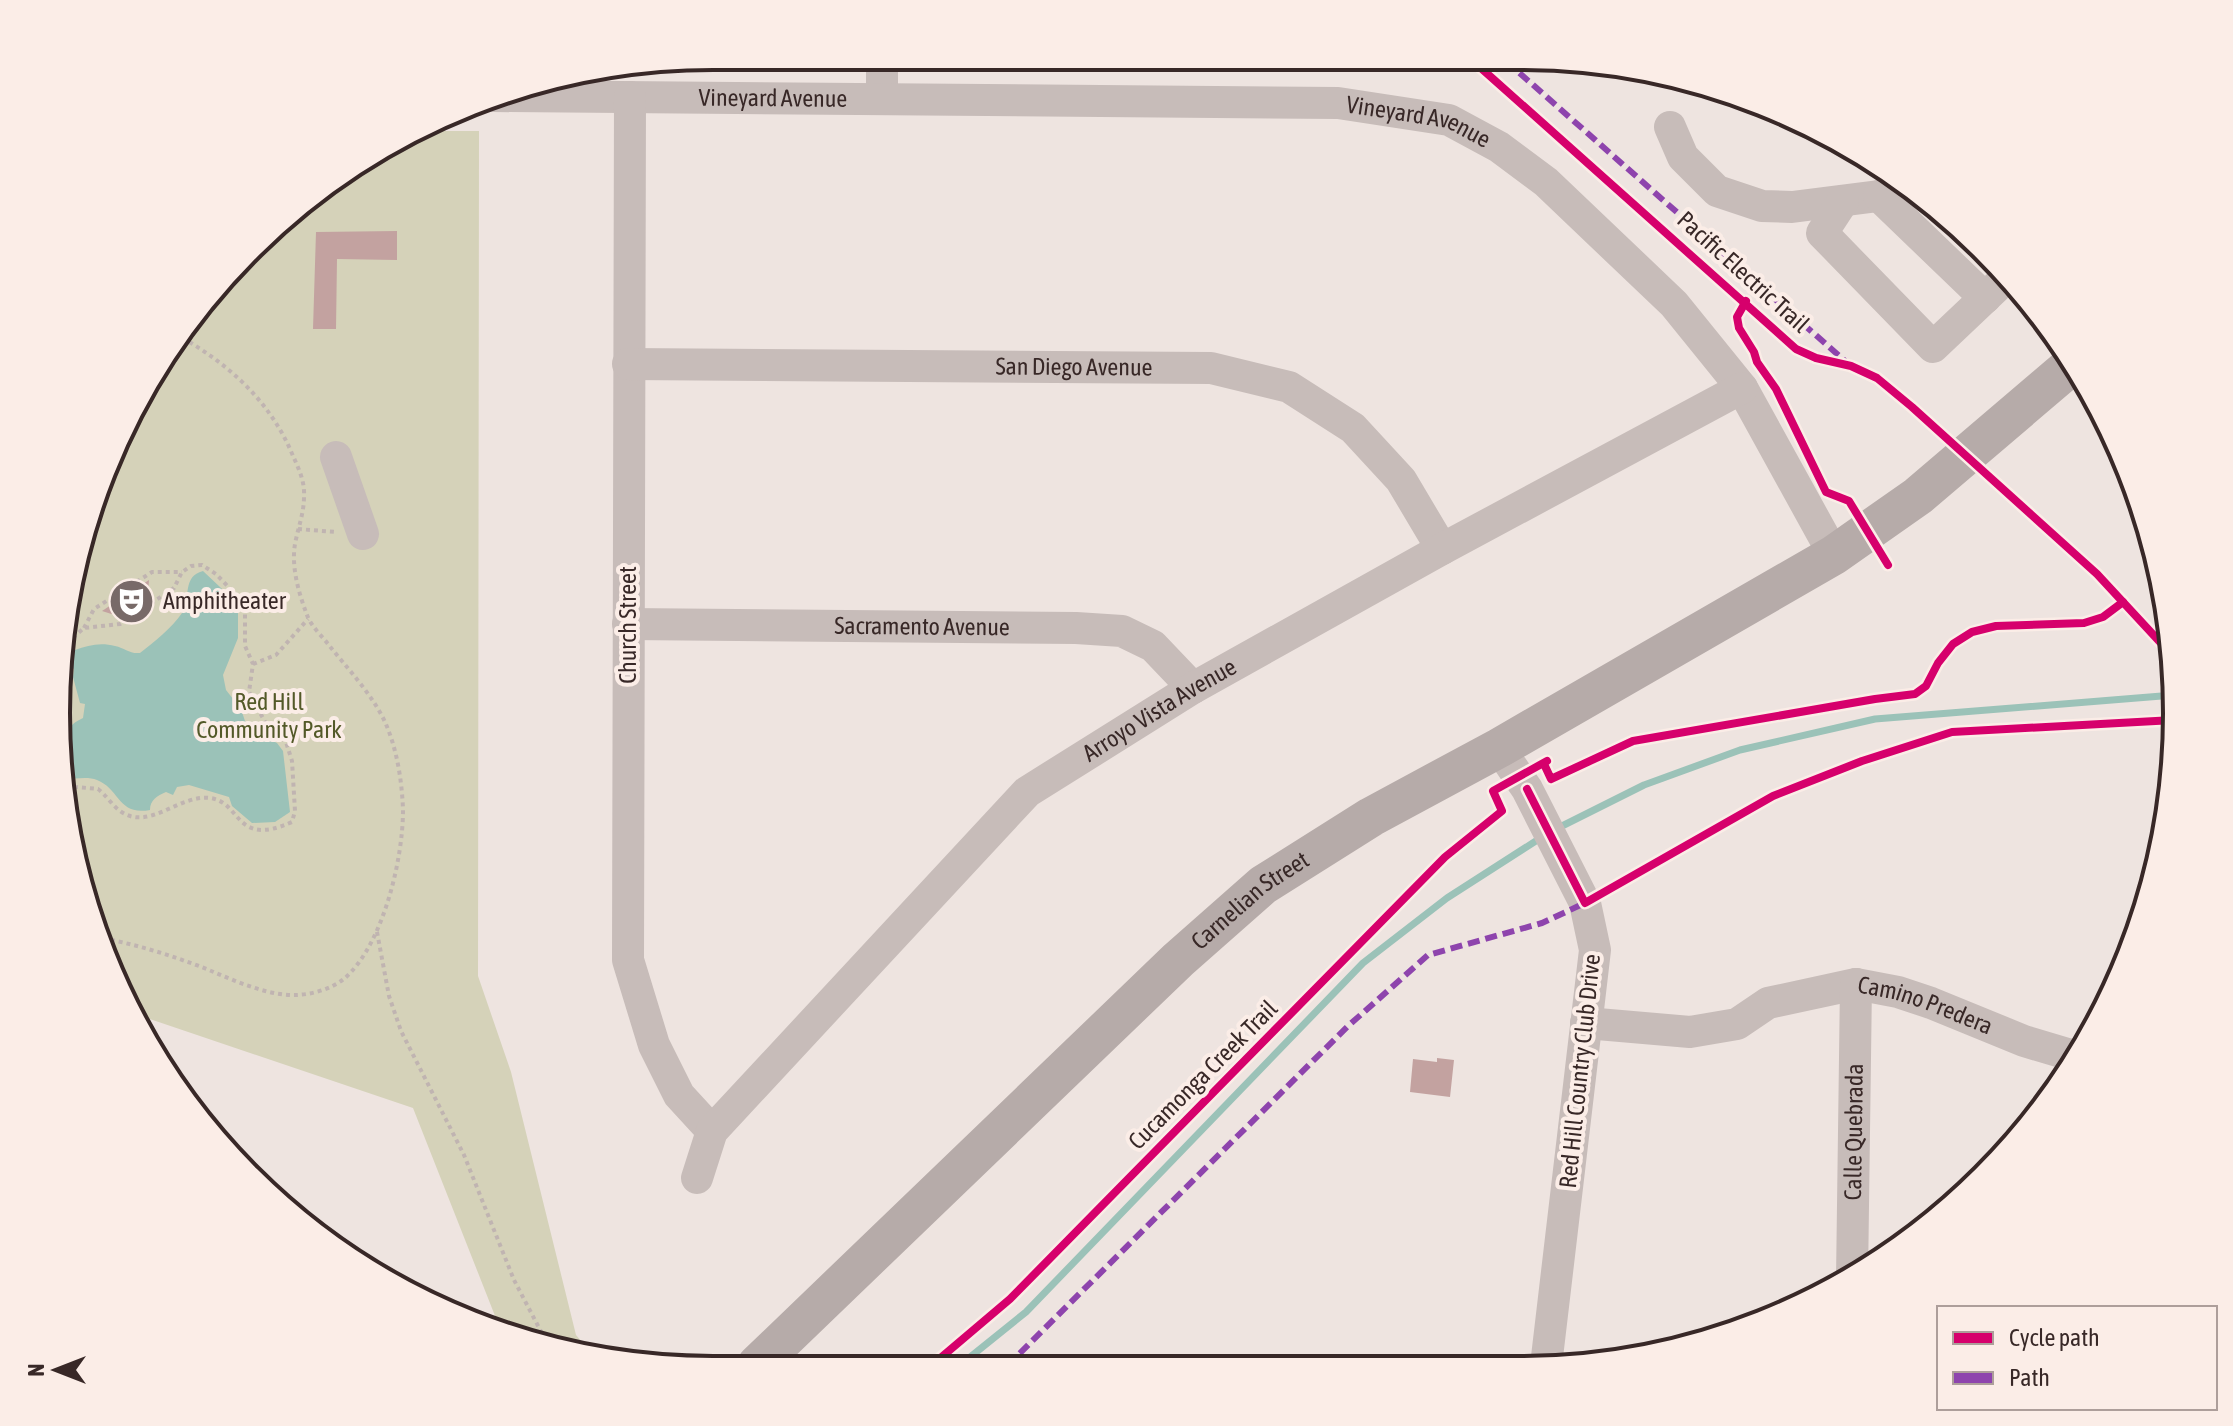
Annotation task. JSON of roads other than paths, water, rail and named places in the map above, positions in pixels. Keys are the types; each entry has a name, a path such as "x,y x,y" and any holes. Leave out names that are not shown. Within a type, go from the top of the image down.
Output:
{"main road":[{"path":"1834,555 1918,496 2064,371"},
{"name":"Carnelian Street","path":"766,1356 1178,960 1263,885 1371,817 1499,748 1834,555"}],"street":[{"path":"882,70 882,98"},
{"name":"Vineyard Avenue","path":"532,96 1338,103 1449,120 1499,147 1546,182 1674,304 1742,388 1834,555"},
{"name":"Church Street","path":"630,97 628,960 654,1045 679,1095 712,1131"},
{"path":"1670,127 1683,157 1717,191 1762,206 1792,207 1898,194"},
{"path":"1879,196 1985,298"},
{"path":"1843,201 1822,233 1933,347 1999,285"},
{"name":"San Diego Avenue","path":"628,364 1211,368 1289,387 1353,428 1401,480 1442,549"},
{"name":"Arroyo Vista Avenue","path":"697,1178 712,1131 1027,792 1193,688 1442,549 1742,388"},
{"path":"336,457 363,534"},
{"name":"Sacramento Avenue","path":"628,624 1122,631 1153,646 1193,688"},
{"name":"Red Hill Country Club Drive","path":"1499,748 1527,789 1585,903 1595,950 1547,1355"},
{"name":"Camino Predera","path":"1586,1023 1690,1032 1737,1024 1768,1003 1856,984 1898,992 2024,1041 2065,1053"},
{"name":"Calle Quebrada","path":"1852,1264 1856,984"}],"water":[{"path":"203,571 238,604 238,638 223,675 226,690 241,709 245,721 277,743 283,751 290,812 275,822 252,823 232,806 229,797 189,785 177,787 173,795 166,792 153,801 150,810 139,811 125,806 105,784 97,780 74,779 70,728 83,718 85,704 80,703 73,677 75,650 105,644 140,653 178,619 196,574"}],"waterway":[{"path":"1556,829 1644,785 1740,750 1875,719 2163,696"},
{"path":"971,1356 1026,1312 1363,963 1447,898 1542,837"}],"place":[{"name":"Amphitheater","path":"132,601"}],"park label":[{"name":"Red Hill Community Park","path":"269,716"}]}
